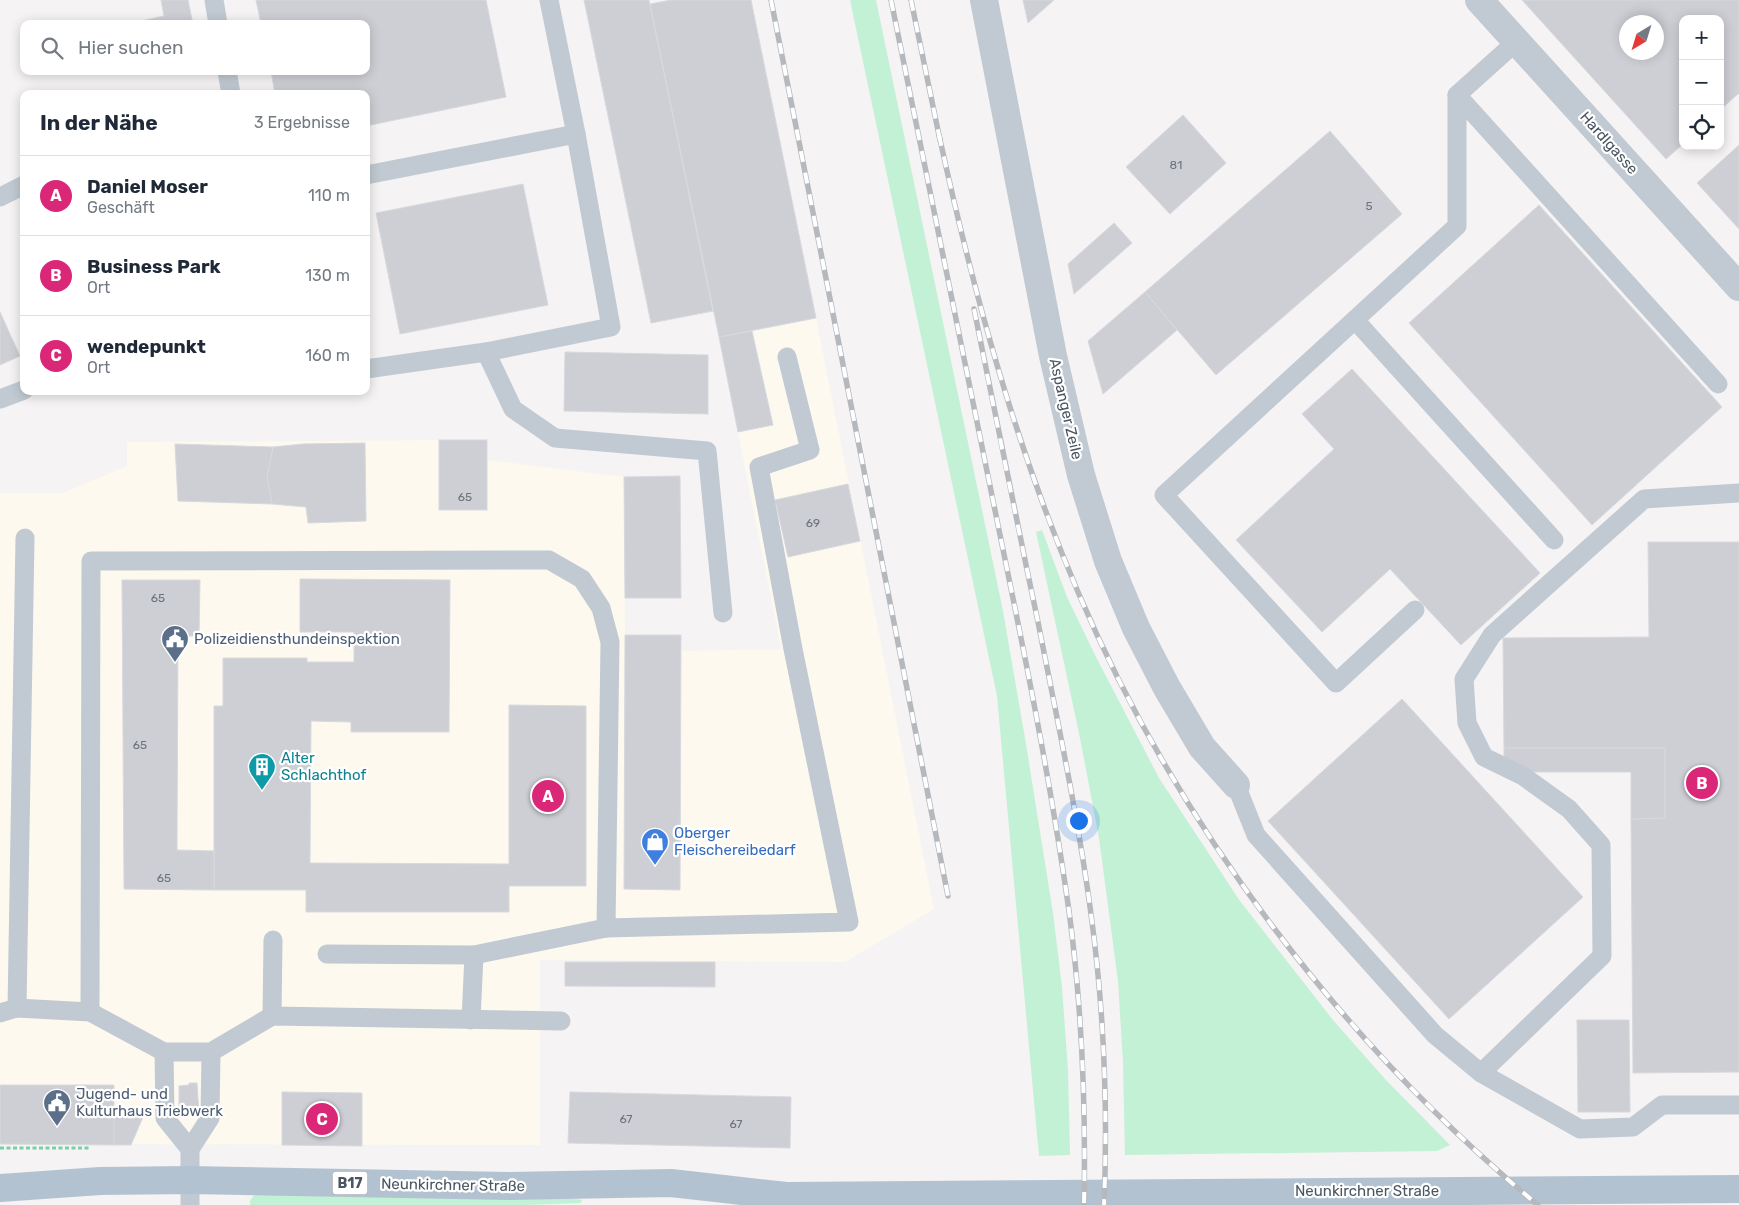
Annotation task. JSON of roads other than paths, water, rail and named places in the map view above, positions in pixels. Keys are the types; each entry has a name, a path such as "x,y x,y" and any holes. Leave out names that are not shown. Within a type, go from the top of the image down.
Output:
{"main road":[{"name":"Neunkirchner Straße","path":"0,1188 100,1181 190,1193 671,1183 786,1196 1739,1190"},
{"name":"Neunkirchner Straße","path":"723,1205 786,1196"}],"street":[{"name":"Aspanger Zeile","path":"984,0 1053,356 1081,475 1108,561 1136,628 1167,688 1202,747 1236,785"},
{"name":"Hardlgasse","path":"1479,0 1739,287"}],"lane":[{"path":"214,0 217,20"},
{"path":"370,368 486,352 611,327 576,134 549,0"},
{"path":"1415,610 1336,683 1164,495 1457,226 1457,96 1517,41"},
{"path":"227,75 228,90"},
{"path":"1457,96 1718,384"},
{"path":"370,174 576,134"},
{"path":"0,197 20,187"},
{"path":"1355,320 1554,540"},
{"path":"486,352 513,408 556,438 707,451 723,612"},
{"path":"327,954 474,955 606,928 849,922 758,467 810,450 788,357"},
{"path":"0,399 20,392"},
{"path":"1481,1073 1602,956 1601,845 1569,809 1522,776 1484,757 1467,724 1464,679 1492,635 1644,499 1739,493"},
{"path":"25,538 8,1011 90,1012 164,1052 211,1052 272,1016 561,1021"},
{"path":"90,1012 90,560 549,560 582,579 601,608 610,642 606,928"},
{"path":"1236,785 1256,835 1435,1035 1481,1073 1580,1129 1633,1127 1662,1105 1739,1105"},
{"path":"272,1016 273,940"},
{"path":"471,1020 474,955"},
{"path":"164,1052 165,1118 190,1149"},
{"path":"190,1193 190,1149 210,1118 211,1052"}],"railway":[{"path":"771,0 948,896"},
{"path":"891,0 1028,672 1062,863 1069,911 1080,1021 1084,1094 1084,1205"},
{"path":"911,0 940,140"},
{"path":"939,135 981,309 1034,481 1078,592 1118,679 1164,763 1216,846 1272,926 1333,1002 1398,1074 1466,1142 1538,1205"},
{"path":"974,309 1060,731 1086,877 1099,986 1104,1059 1104,1205"}],"place":[{"name":"Polizeidiensthundeinspektion","path":"175,663"},
{"name":"Business Park","path":"1702,783"},
{"name":"Alter Schlachthof","path":"262,791"},
{"name":"Daniel Moser","path":"548,796"},
{"name":"Oberger Fleischereibedarf","path":"655,866"},
{"name":"wendepunkt","path":"322,1119"},
{"name":"Jugend- und Kulturhaus Triebwerk","path":"57,1127"}]}
